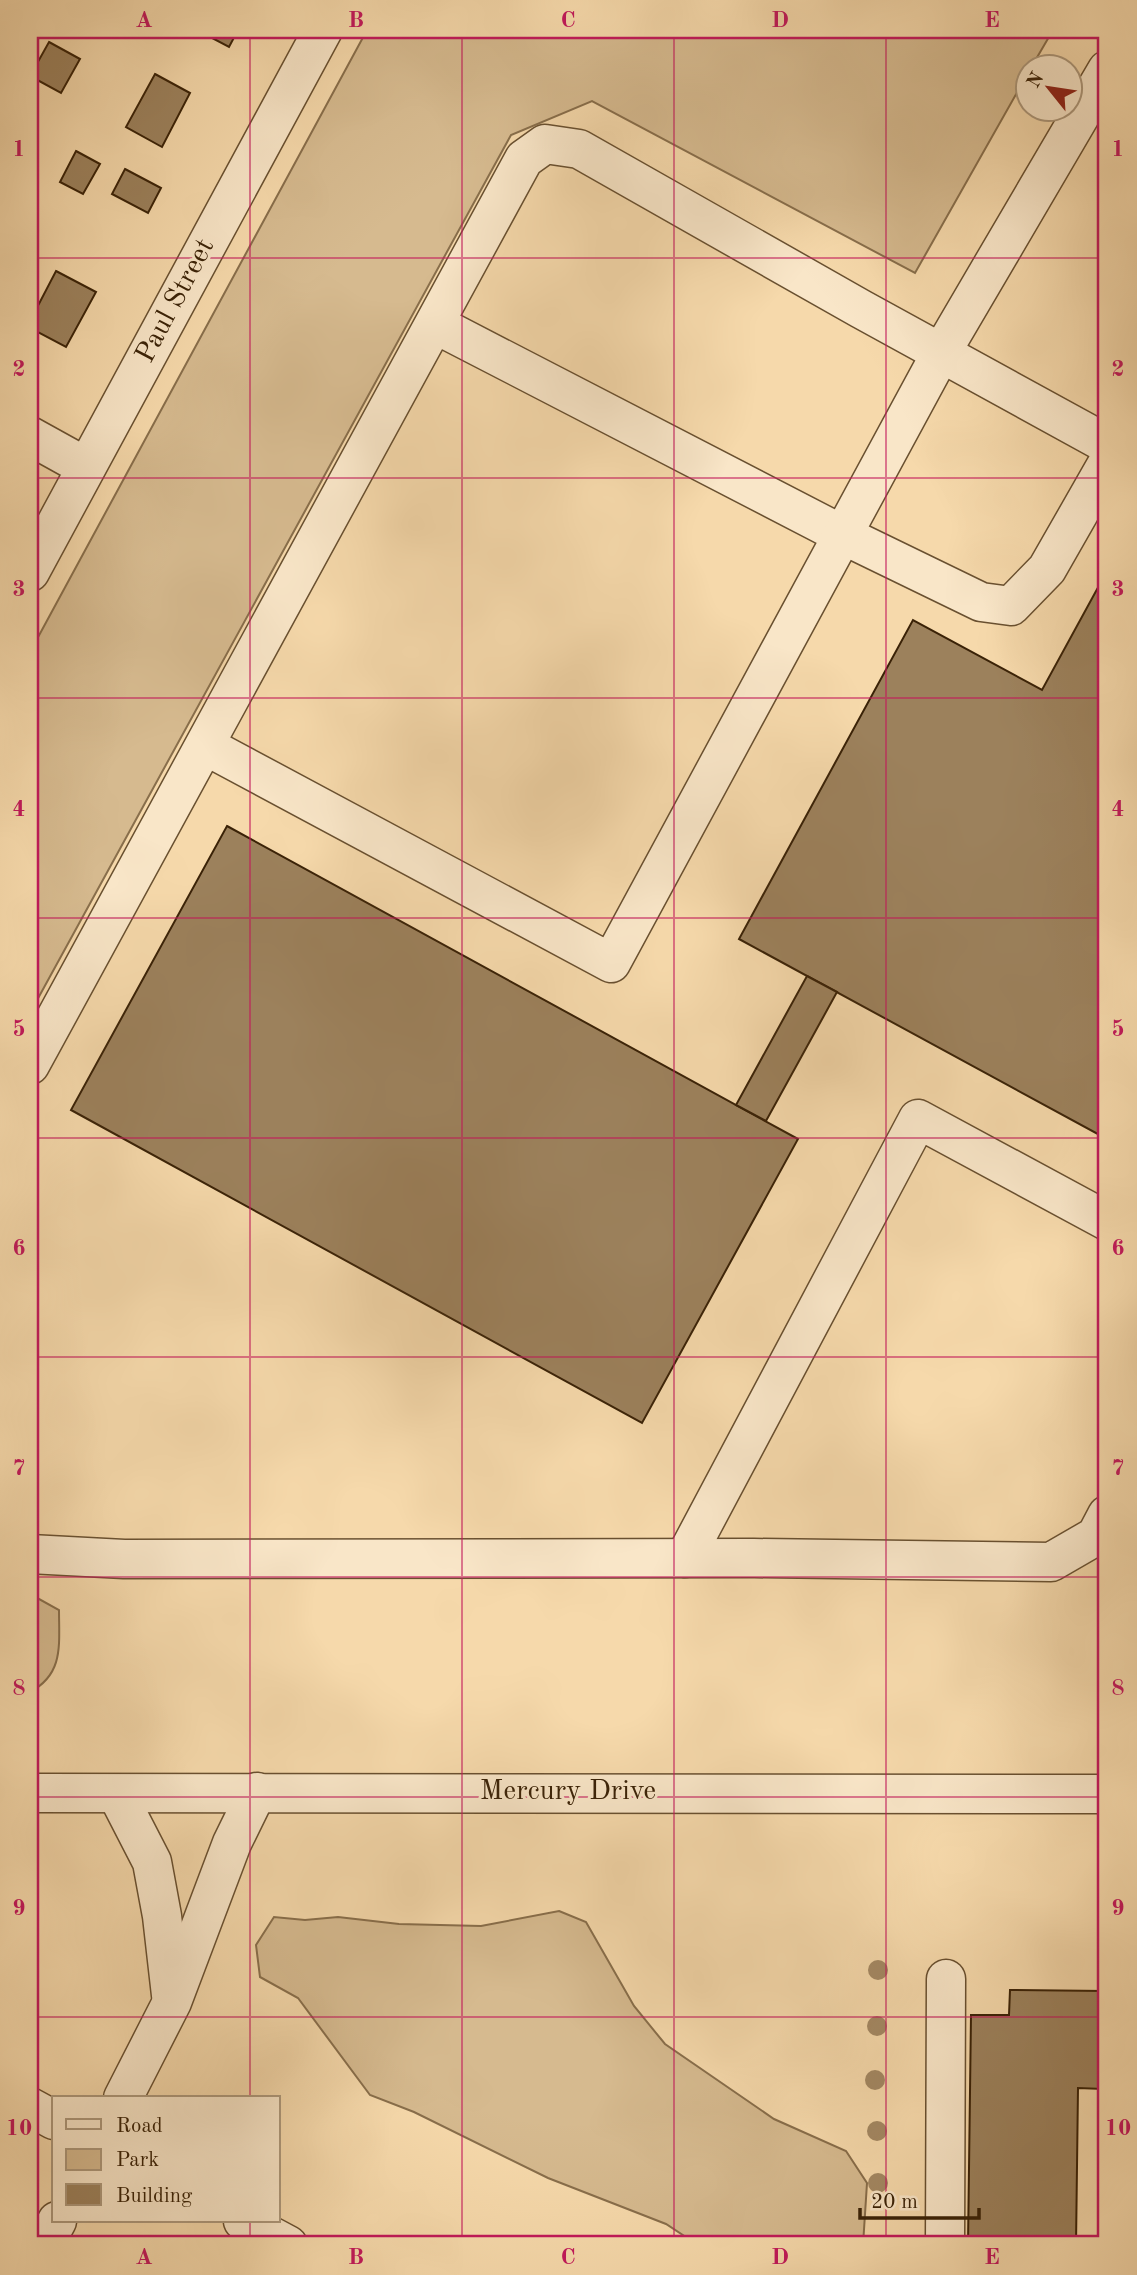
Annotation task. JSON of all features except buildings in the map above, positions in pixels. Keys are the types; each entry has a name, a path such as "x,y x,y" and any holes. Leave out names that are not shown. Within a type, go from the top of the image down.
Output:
{"street":[{"name":"Paul Street","path":"30,572 323,30"},
{"path":"206,746 611,963 941,353 1107,70"},
{"path":"30,1065 524,159 545,144 579,149 1107,444"},
{"path":"435,324 843,535 981,602 1010,606 1047,569 1107,464"},
{"path":"30,436 86,467"},
{"path":"685,1558 918,1119 1107,1220"},
{"path":"30,1554 124,1559 685,1558 1051,1562 1096,1536 1107,1515"},
{"path":"124,2096 172,2002 232,1843 257,1792"},
{"name":"Mercury Drive","path":"30,1793 1107,1794"},
{"path":"117,1794 152,1862 162,1916 172,2002"},
{"path":"945,2245 946,1979"},
{"path":"30,2107 52,2119"},
{"path":"44,2245 56,2222"},
{"path":"245,2222 288,2245"}],"green space":[{"path":"367,30 1053,30 1040,52 1014,52 1014,98 915,273 592,101 511,135 30,1013 30,652"},
{"path":"30,1594 59,1610 59,1647 49,1677 30,1692"},
{"path":"559,1911 586,1922 634,2006 665,2044 774,2119 846,2151 867,2183 863,2245 698,2245 666,2224 548,2178 414,2112 370,2095 298,1998 260,1977 256,1945 274,1917 305,1920 338,1917 399,1924 481,1926"}]}
